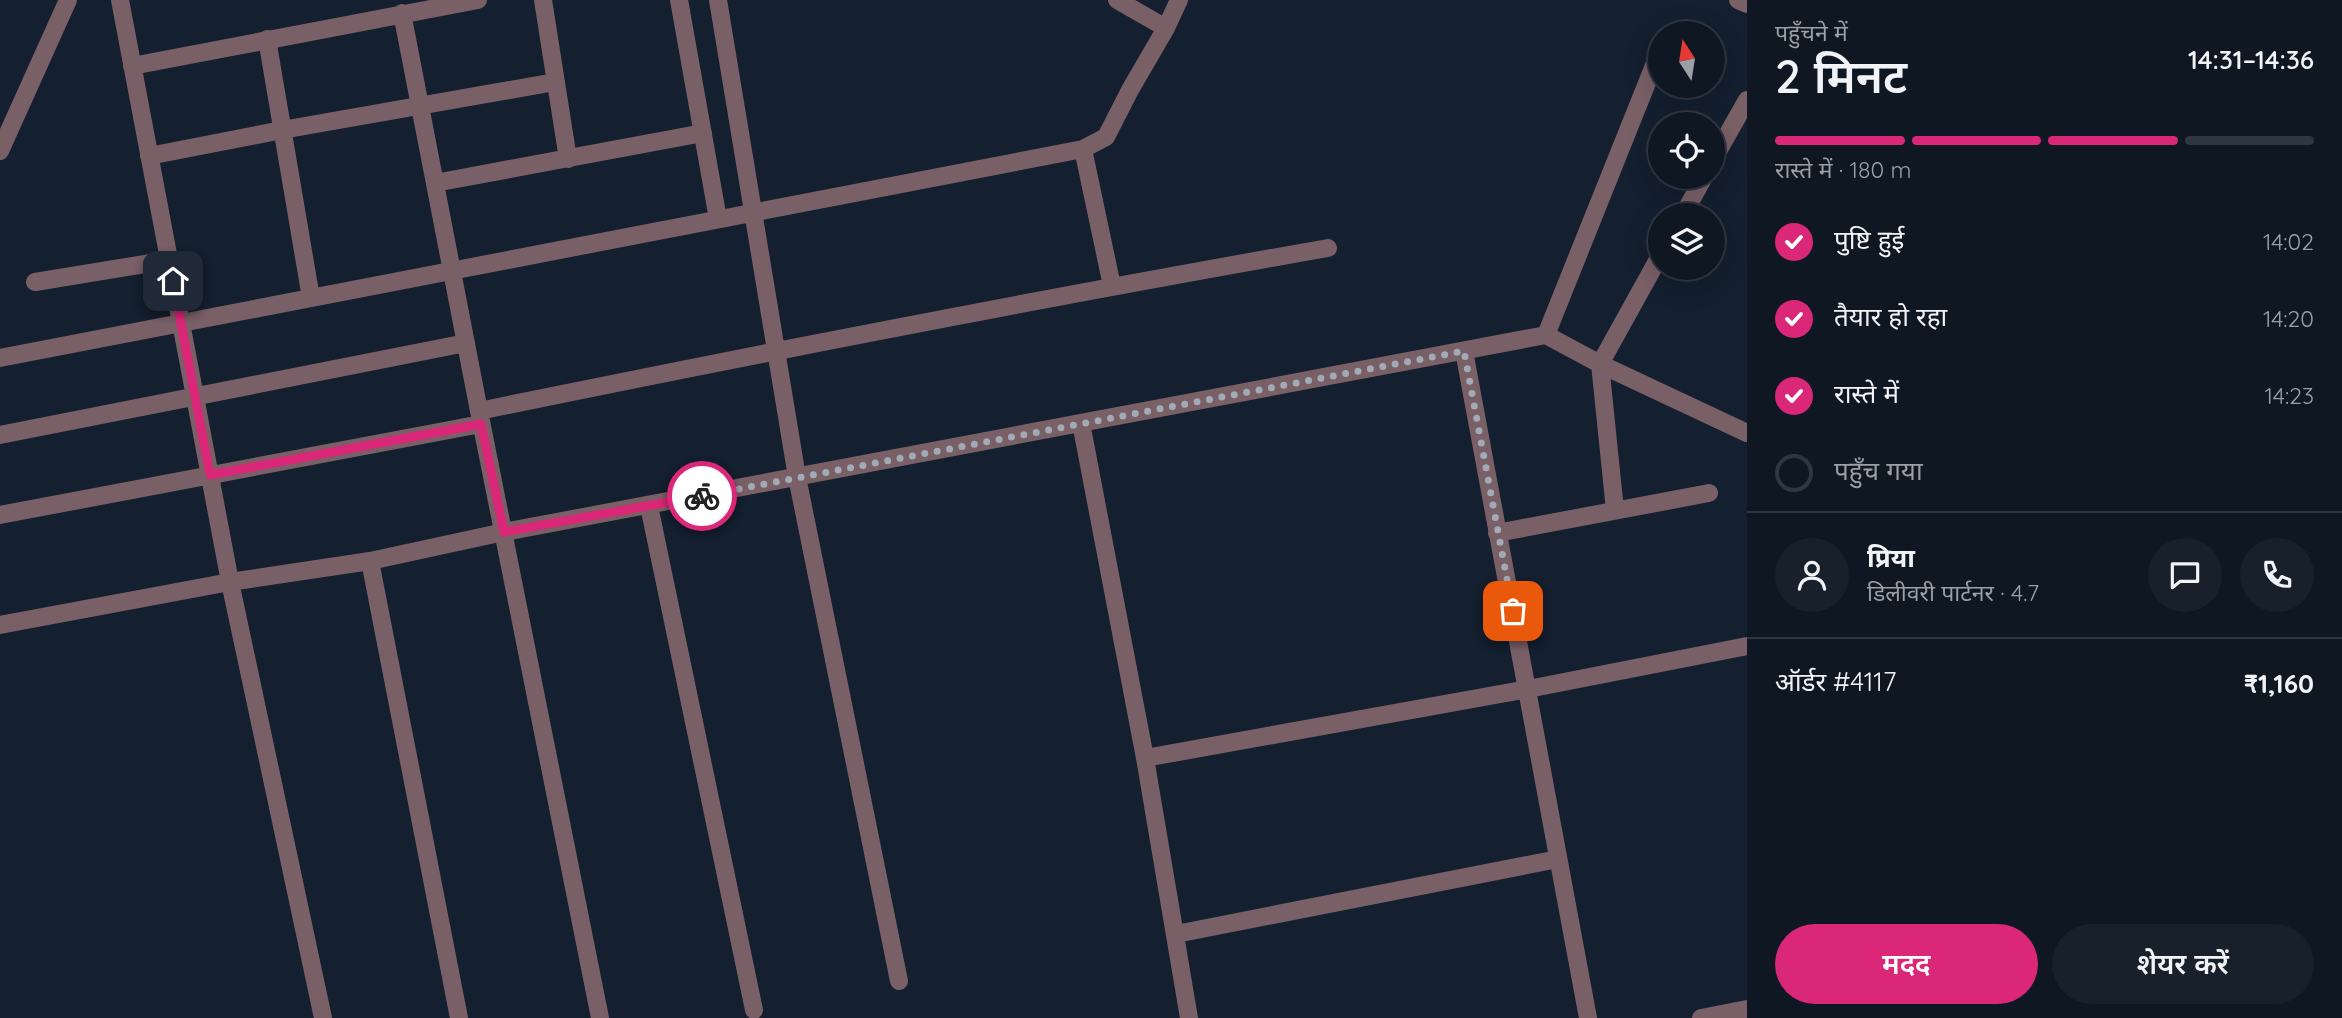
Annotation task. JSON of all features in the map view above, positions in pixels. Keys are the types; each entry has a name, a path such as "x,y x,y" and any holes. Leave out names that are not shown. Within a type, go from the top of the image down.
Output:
{"street":[{"path":"0,151 68,0"},
{"path":"120,0 230,582 323,1018"},
{"path":"132,66 402,13 423,5 478,0"},
{"path":"543,0 568,159"},
{"path":"679,0 718,219"},
{"path":"718,0 797,477 899,981"},
{"path":"1117,0 1166,27"},
{"path":"0,358 1083,149 1106,137 1179,0"},
{"path":"1738,0 1747,4"},
{"path":"402,13 600,1018"},
{"path":"267,39 311,298"},
{"path":"1546,335 1648,80"},
{"path":"149,156 555,82"},
{"path":"1725,139 1747,100"},
{"path":"435,183 703,132"},
{"path":"1083,149 1111,286"},
{"path":"0,515 210,475 776,350 1328,248"},
{"path":"35,282 169,260"},
{"path":"1615,510 1600,364 1648,277"},
{"path":"0,625 230,582 370,561 504,532 1546,335 1600,364 1747,433"},
{"path":"0,435 466,343"},
{"path":"1464,351 1588,1018"},
{"path":"1081,423 1145,758 1189,1018"},
{"path":"1497,533 1709,494"},
{"path":"649,506 754,1010"},
{"path":"370,561 459,1018"},
{"path":"1145,758 1528,689 1747,646"},
{"path":"1176,934 1558,859"},
{"path":"1701,1018 1747,1009"}],"way so far":[{"path":"702,496 1464,351 1513,611"}],"route":[{"path":"173,281 210,475 481,424 504,532 702,496"}]}
